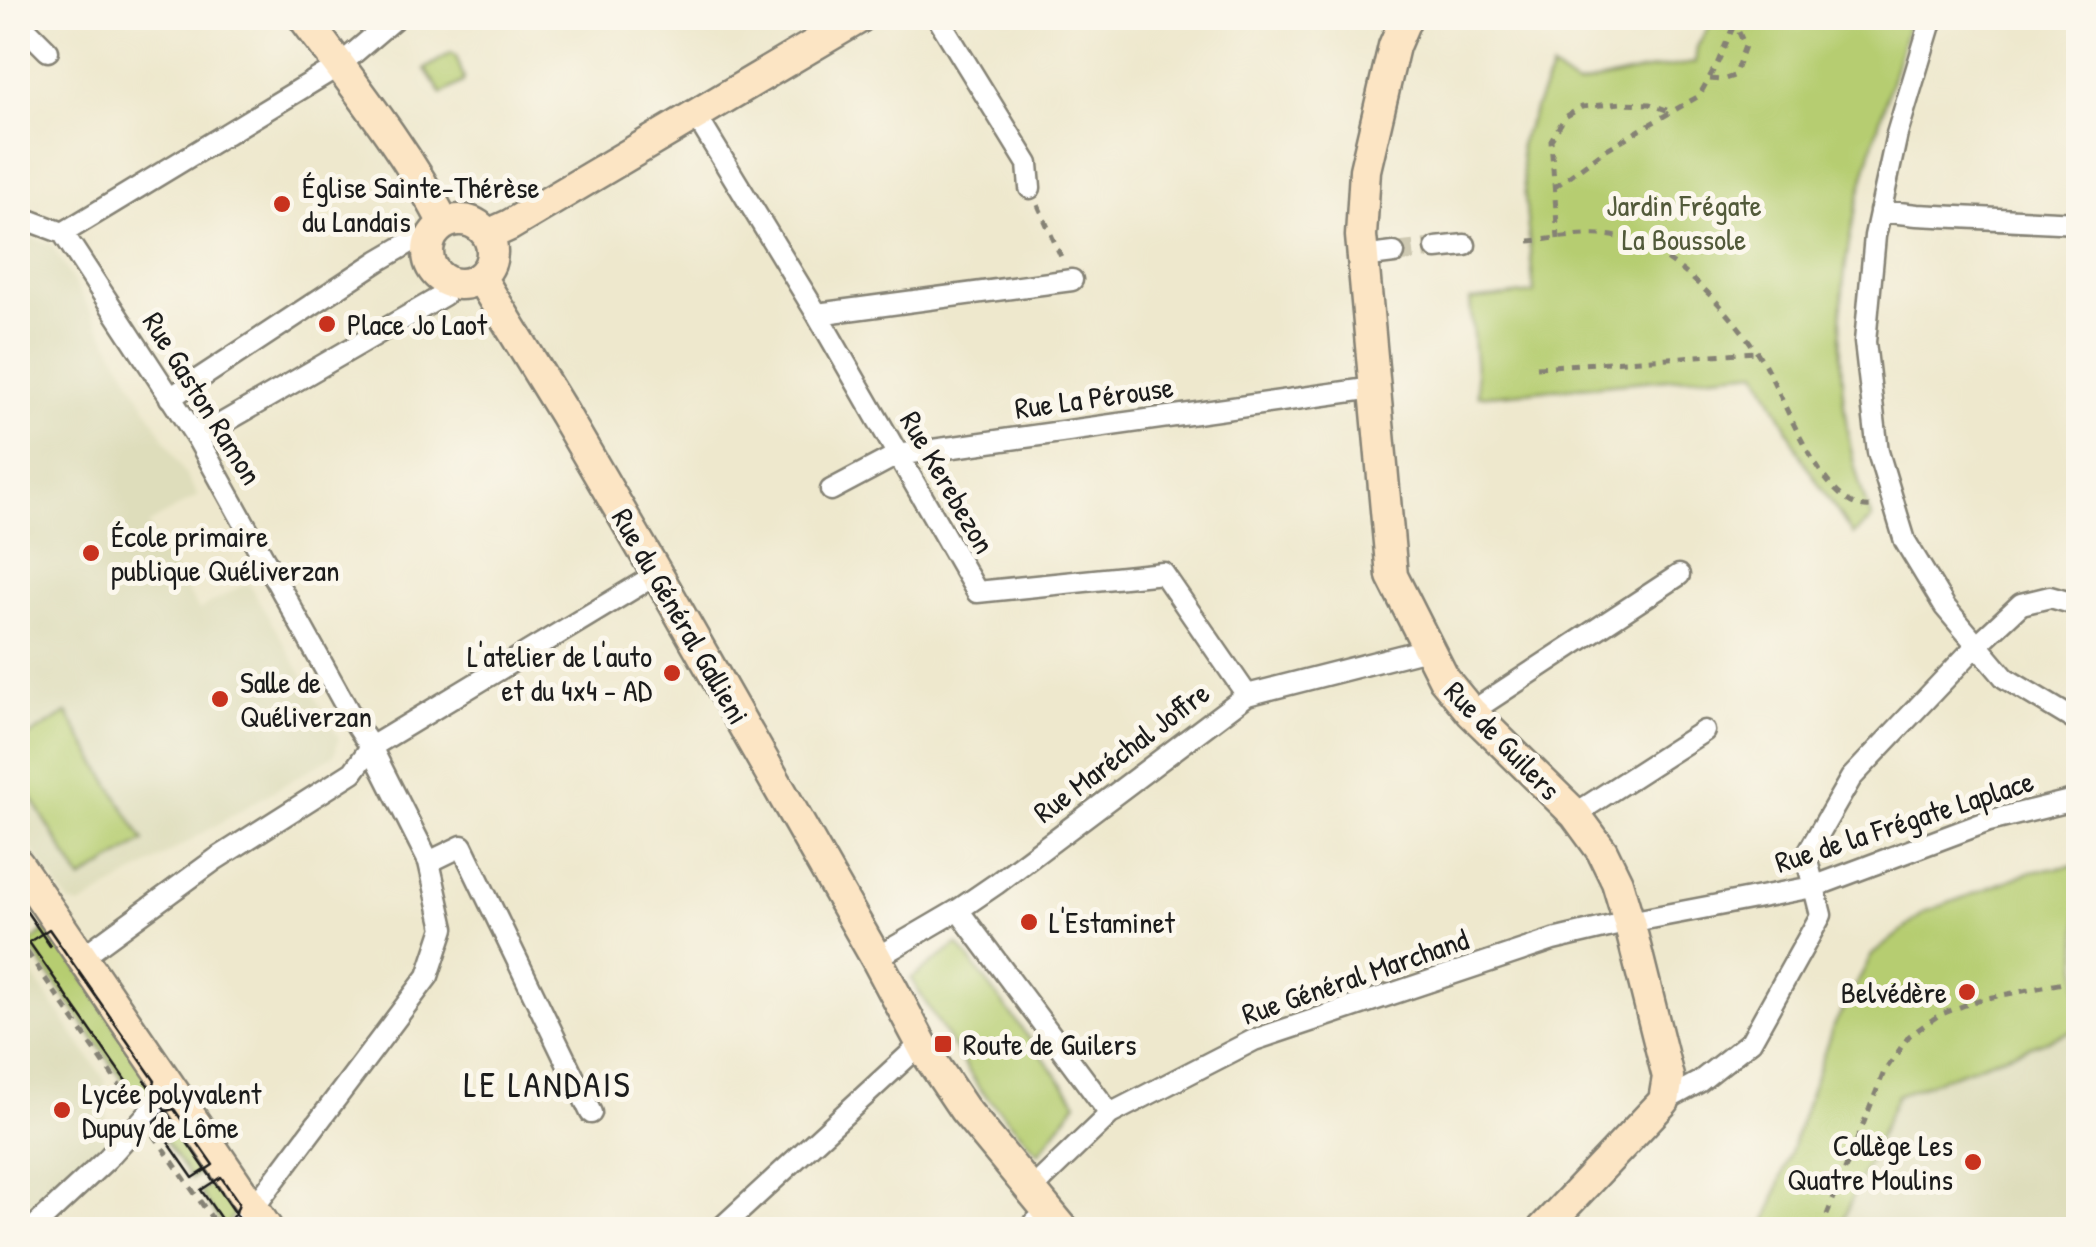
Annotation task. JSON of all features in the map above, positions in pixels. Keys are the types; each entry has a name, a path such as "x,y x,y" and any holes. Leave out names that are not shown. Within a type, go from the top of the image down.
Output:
{"main road":[{"path":"488,236 859,18"},
{"name":"Rue de Guilers","path":"1406,18 1394,46 1365,170 1362,257 1392,576 1444,679 1471,712 1575,814 1602,851 1617,882 1629,922 1668,1076 1664,1101"},
{"name":"Rue du Général Gallieni","path":"318,23 340,65 430,197 437,233 428,252 435,272 466,280 564,414 922,1044 964,1109 1043,1215"},
{"path":"437,233 456,220 468,220 488,236 492,246 488,269 466,280"},
{"path":"18,864 170,1089 253,1222"},
{"path":"1542,1230 1664,1101"}],"street":[{"path":"18,216 63,233 340,65 394,18"},
{"path":"938,18 1028,164 1030,188"},
{"path":"1932,18 1897,134 1880,210 1865,342 1878,452 1906,541 1945,606 2005,678 2078,722"},
{"path":"18,21 48,51"},
{"name":"Rue Kerebezon","path":"695,114 976,592 1163,572 1247,695"},
{"path":"1880,210 1916,216 2078,223"},
{"name":"Rue Gaston Ramon","path":"63,233 197,438 371,747 430,862 444,928 428,976 268,1185 253,1222"},
{"path":"170,398 378,260 414,240 437,233"},
{"path":"1436,248 1465,245"},
{"path":"1362,257 1394,253"},
{"path":"197,438 466,280"},
{"path":"816,314 1072,280"},
{"name":"Rue La Pérouse","path":"831,490 897,455 1374,388"},
{"path":"82,957 216,860 353,772 371,747 658,574"},
{"path":"1471,712 1679,575"},
{"path":"1664,1101 1698,1082 1752,1041 1821,915 1806,856 1851,778 2020,604 2050,597 2078,605"},
{"name":"Rue Maréchal Joffre","path":"876,958 996,884 1247,695 1427,649"},
{"path":"1575,814 1704,732"},
{"name":"Rue de la Frégate Laplace","path":"1629,922 1813,887 1989,821 2078,799"},
{"path":"430,862 462,846 591,1114"},
{"path":"958,910 1110,1114"},
{"name":"Rue Général Marchand","path":"1043,1215 1110,1114 1254,1040 1553,940 1629,922"},
{"path":"719,1230 922,1044"},
{"path":"31,1230 108,1159 170,1089"}],"path":[{"path":"1708,79 1734,76 1745,46 1736,20"},
{"path":"1555,187 1605,150 1698,96 1736,20"},
{"path":"1558,239 1551,140 1565,118 1582,107 1621,103 1650,104 1673,112"},
{"path":"1030,188 1072,280"},
{"path":"1529,241 1618,237 1650,249 1684,271 1726,313 1756,352 1818,469 1845,500 1862,508 1894,504"},
{"path":"1537,367 1756,352"},
{"path":"18,940 219,1230"},
{"path":"1821,1230 1884,1072 1910,1036 1940,1016 1978,1000 2078,980"}],"shaded area":[{"name":"École primaire publique Quéliverzan","path":"18,233 52,245 198,496 148,525 199,610 248,582 339,738 334,755 80,906 69,903 18,829"},
{"name":"Lycée polyvalent Dupuy de Lôme","path":"18,954 105,1080 108,1140 18,1218"},
{"name":"Collège Les Quatre Moulins","path":"2078,1029 2078,1229 1839,1230 1896,1095"}],"green space":[{"name":"Jardin Frégate La Boussole","path":"1714,18 1910,18 1862,185 1843,285 1844,406 1859,483 1872,519 1853,535 1806,465 1758,371 1478,396 1470,300 1534,293 1520,144 1552,69 1576,86 1695,63 1697,47"},
{"path":"451,53 456,56 464,78 442,94 425,69"},
{"path":"67,713 144,841 81,880 18,775 18,743"},
{"path":"2078,865 2078,1029 1897,1095 1839,1229 1764,1229 1832,1029 1872,955 1925,912 2030,872"},
{"path":"52,926 154,1087 141,1106 28,944"},
{"path":"958,944 1077,1102 1039,1153 979,1088 911,979"},
{"path":"171,1109 216,1162 191,1179 154,1125"},
{"path":"221,1177 238,1209 226,1226 222,1226 200,1192"}],"tunnel":[{"path":"1394,253 1436,248"}],"tram line":[{"path":"18,899 50,946"},
{"path":"49,929 155,1081 152,1093 142,1104 29,942 49,929"},
{"path":"145,1081 247,1230"},
{"path":"174,1109 213,1165 193,1178 154,1122 174,1109"},
{"path":"221,1177 239,1203 226,1226 201,1190 221,1177"}],"place":[{"name":"Église Sainte-Thérèse du Landais","path":"282,204"},
{"name":"Place Jo Laot","path":"327,324"},
{"name":"École primaire publique Quéliverzan","path":"91,553"},
{"name":"L'atelier de l'auto et du 4x4 - AD","path":"672,673"},
{"name":"Salle de Quéliverzan","path":"220,699"},
{"name":"L'Estaminet","path":"1029,922"},
{"name":"Belvédère","path":"1967,992"},
{"name":"Route de Guilers","path":"943,1044"},
{"name":"Lycée polyvalent Dupuy de Lôme","path":"62,1110"},
{"name":"Collège Les Quatre Moulins","path":"1973,1162"}],"district":[{"name":"LE LANDAIS","path":"548,1084"}]}
